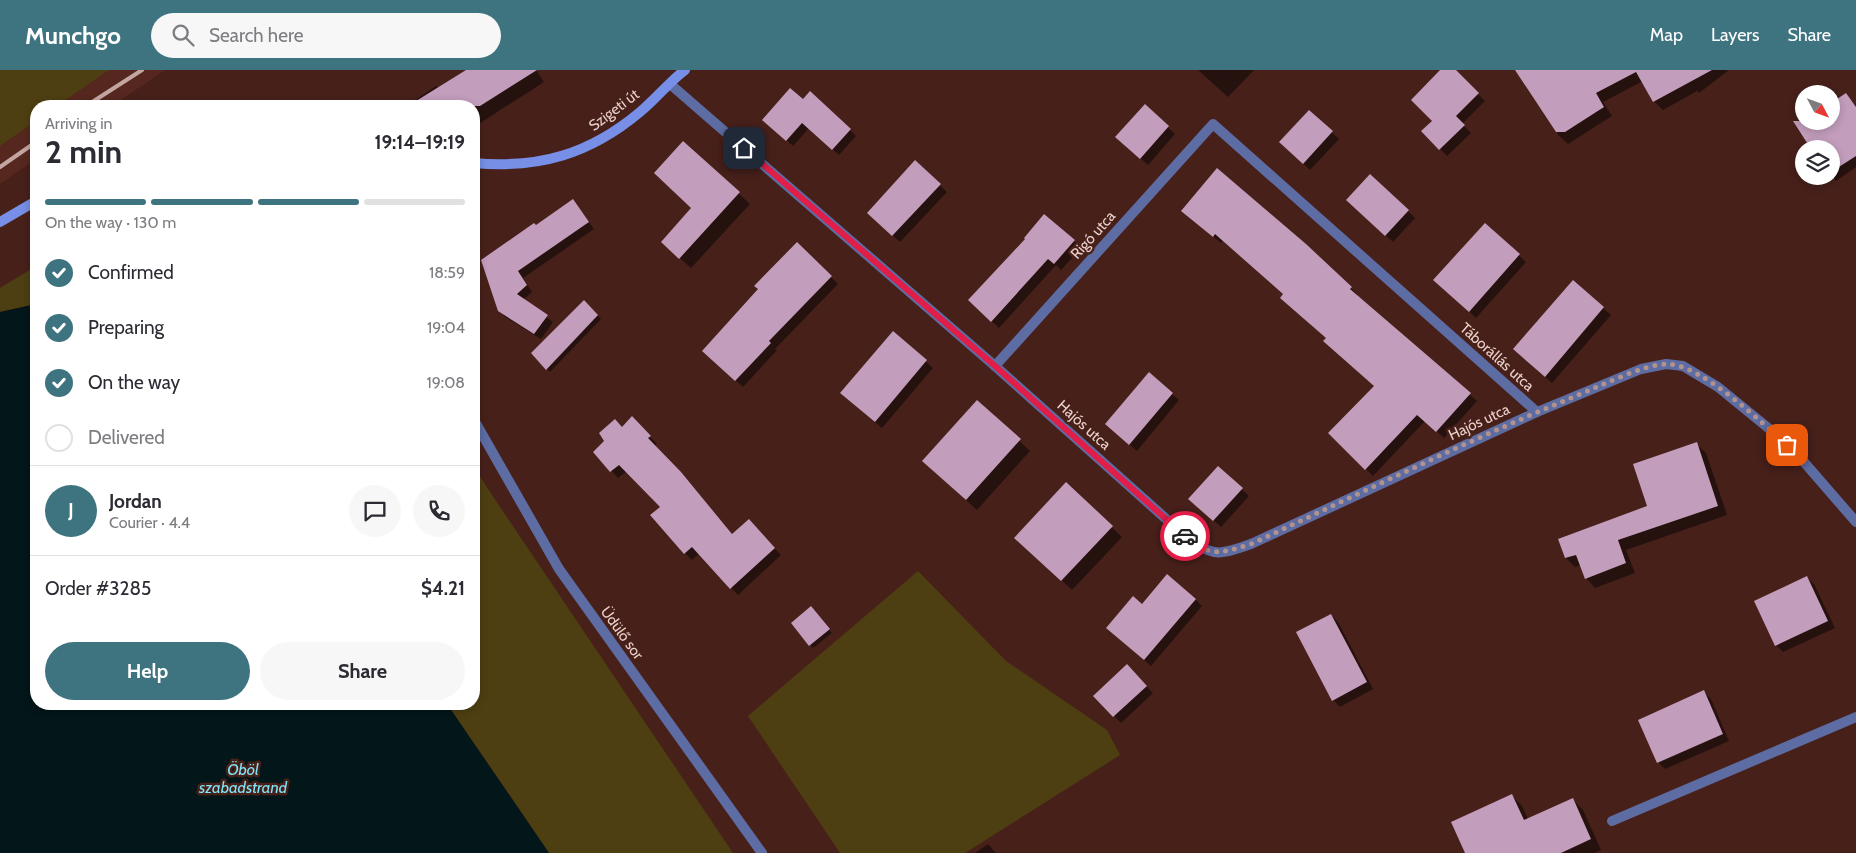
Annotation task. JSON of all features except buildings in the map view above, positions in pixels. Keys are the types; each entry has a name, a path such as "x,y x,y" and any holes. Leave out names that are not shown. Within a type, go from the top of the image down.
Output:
{"street":[{"name":"Szigeti út","path":"480,164 495,165 540,162 586,148 612,134 641,111 685,70"},
{"name":"Hajós utca","path":"676,77 1192,542 1208,552 1227,552 1251,544 1537,412"},
{"name":"Rigó utca","path":"995,366 1214,124"},
{"name":"Táborállás utca","path":"1214,124 1537,412 1641,370 1666,364 1682,366 1718,387 1798,454 1856,522"},
{"path":"0,222 30,204"},
{"name":"Üdülő sor","path":"480,431 559,569 762,853"},
{"path":"1612,821 1856,717"}],"shaded area":[{"path":"0,70 109,70 66,100 30,100 30,125 0,146"},
{"path":"109,70 165,70 121,100 66,100"},
{"path":"30,125 30,163 0,184 0,146"},
{"path":"30,270 30,305 0,312 0,288"},
{"path":"480,476 733,853 549,853 451,710 480,710"},
{"path":"918,571 1006,661 1107,730 1120,755 965,853 840,853 748,716"}],"water":[{"name":"Öböl szabadstrand","path":"30,305 30,710 451,710 549,853 0,853 0,312"}],"railway":[{"path":"95,100 142,70"},
{"path":"0,167 30,146"}],"way so far":[{"path":"1185,536 1208,552 1227,552 1251,544 1537,412 1641,370 1666,364 1682,366 1718,387 1787,445"}],"route":[{"path":"744,148 995,366 1185,536"}]}
